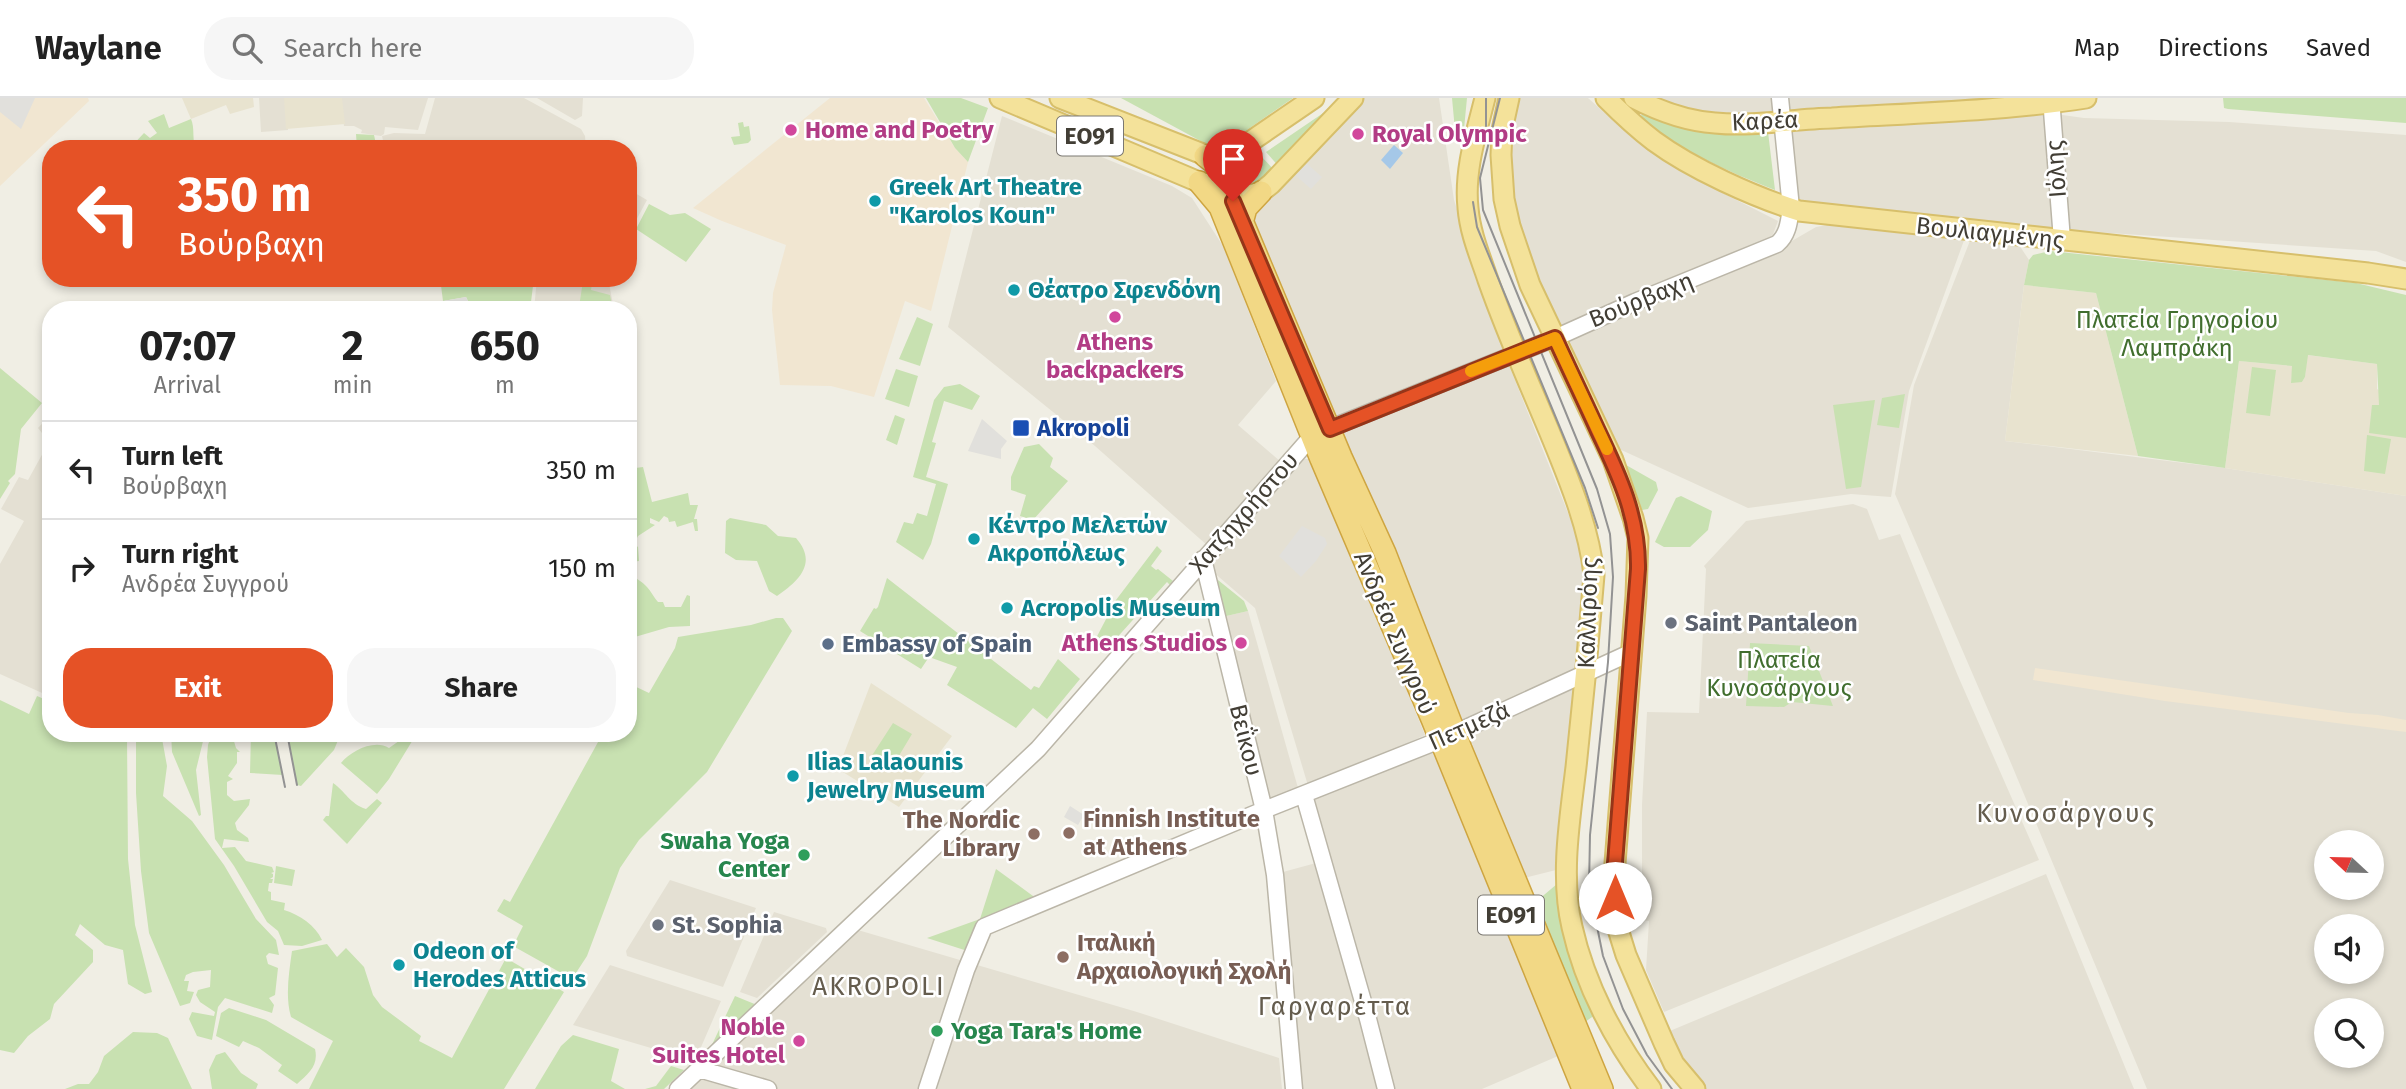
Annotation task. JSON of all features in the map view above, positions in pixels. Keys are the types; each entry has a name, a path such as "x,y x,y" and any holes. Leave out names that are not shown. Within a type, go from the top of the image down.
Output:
{"highway":[{"name":"Ανδρέα Συγγρού","path":"1205,156 1220,171 1242,223 1321,432"},
{"name":"Ανδρέα Συγγρού","path":"1199,182 1220,207 1321,432 1448,736 1602,1089"},
{"path":"1242,223 1246,208 1261,192"},
{"name":"Ανδρέα Συγγρού","path":"1448,736 1583,1089"}],"main road":[{"name":"Ανδρέα Συγγρού","path":"1000,98 1199,182 1228,190"},
{"name":"ΕΟ91","path":"1060,98 1205,156"},
{"path":"1205,156 1227,156 1314,98"},
{"path":"1228,190 1250,195 1261,192 1353,98"},
{"name":"Καλλιρόης","path":"1485,98 1470,160 1468,209 1474,238 1515,353 1565,471 1590,545 1594,575 1567,869 1571,926 1595,995 1606,1018 1651,1089"},
{"name":"Καλλιρόης","path":"1509,98 1501,142 1504,199 1521,262 1613,460 1636,531 1638,569 1615,863 1617,926 1626,955 1664,1043 1679,1070 1695,1089"},
{"name":"Βουλιαγμένης","path":"1606,98 1654,141 1677,156 1724,180 1812,214 2406,279"},
{"name":"Καρέα","path":"1641,102 1695,121 1715,124 1951,113 2086,98"}],"street":[{"path":"1780,98 1791,208"},
{"name":"Ιόλης","path":"2051,101 2062,240"},
{"name":"Βούρβαχη","path":"1321,432 1773,247 1784,236 1791,208"},
{"name":"Χατζηχρήστου","path":"678,1089 1038,749 1203,559 1321,432"},
{"name":"Βεΐκου","path":"1203,559 1264,810 1275,875 1294,1089"},
{"name":"Πετμεζά","path":"927,1089 966,971 984,927 1448,736 1632,652"},
{"path":"1304,795 1386,1089"},
{"path":"699,1069 768,1089"}],"shaded area":[{"path":"0,98 88,98 89,101 48,140 42,140 42,146 0,186"},
{"path":"0,98 35,98 21,129 0,112"},
{"path":"182,98 253,98 254,107 230,114 226,105 191,119"},
{"path":"259,98 286,98 288,130 261,132"},
{"path":"284,98 342,98 345,124 286,129"},
{"path":"340,98 428,98 418,130 385,127 381,136 361,133 362,130 354,126 344,126"},
{"path":"435,98 524,98 581,129 585,140 383,140 382,136 394,133 425,134"},
{"path":"537,98 583,98 582,116 575,120"},
{"path":"830,98 924,98 955,148 968,162 931,311 905,301 874,397 831,386 780,385 772,310 773,293 786,245 693,208"},
{"path":"1357,98 1439,98 1454,200 1503,350 1582,548 1586,583 1560,869 1524,878 1250,216"},
{"path":"1518,98 1588,98 1658,157 1778,221 1769,245 1561,328 1519,234 1509,179"},
{"path":"1645,98 2046,98 1713,119"},
{"path":"2048,113 2084,118 2229,122 2406,135 2406,262 2376,251 2050,229 1794,202 1788,127"},
{"path":"1002,116 1172,186 1192,198 1223,246 1276,381 1238,425 1281,462 1208,546 1095,446 948,327"},
{"path":"1305,162 1322,177 1311,189 1294,174"},
{"path":"637,194 647,200 637,219"},
{"path":"1839,223 1966,235 1909,391 1891,497 1851,494 1748,508 1617,448 1569,340 1574,334 1773,252 1816,227"},
{"path":"1971,238 2019,245 2029,260 2005,441 2225,468 2406,496 2406,1089 2147,1089 1895,494 1914,385"},
{"path":"2024,285 2096,293 2138,456 2005,441"},
{"path":"536,287 610,287 612,301 535,301"},
{"path":"466,297 468,301 443,301"},
{"path":"2307,355 2377,364 2377,389 2406,409 2406,496 2225,468 2239,361 2293,366 2291,382 2302,382"},
{"path":"982,419 1007,441 1001,449 1001,459 968,451"},
{"path":"42,455 42,693 0,674 0,564 24,521 1,509 19,477 28,480"},
{"path":"1295,459 1312,459 1425,735 1309,789 1255,608 1205,565"},
{"path":"1853,504 1867,509 1879,540 1900,534 1958,676 2039,860 1664,1012 1646,970 1649,921 1642,920 1642,805 1647,712 1699,713 1706,569 1704,566 1746,521"},
{"path":"1302,526 1325,538 1327,544 1301,577 1279,556"},
{"path":"1248,611 1298,788 1268,800 1222,617"},
{"path":"2035,668 2378,715 2406,720 2406,732 2165,701 2033,680"},
{"path":"871,683 952,736 899,807 838,769"},
{"path":"1434,751 1558,1056 1482,1089 1298,1089 1272,875 1327,860 1309,800"},
{"path":"1070,806 1084,815 1078,825 1064,817"},
{"path":"2046,874 2134,1089 1703,1089 1682,1067 1665,1033"},
{"path":"670,880 756,908 723,987 627,956 626,951"},
{"path":"774,912 826,928 827,932 757,998 740,992"},
{"path":"851,928 1137,1012 1279,1058 1282,1089 682,1089"},
{"path":"610,965 721,1001 695,1061 573,1025"}],"green space":[{"path":"926,98 961,98 988,108 968,162 955,148"},
{"path":"1121,98 1293,98 1224,146 1208,145"},
{"path":"1452,98 1467,98 1464,129 1459,142 1456,141"},
{"path":"2223,98 2406,98 2406,123 2228,109 2224,108"},
{"path":"1335,105 1280,168 1266,152"},
{"path":"1642,113 1698,132 1768,132 1775,190 1722,168 1673,142 1640,120"},
{"path":"164,114 169,128 191,119 194,140 137,140 144,133 150,138 157,133 148,121"},
{"path":"743,122 744,127 749,126 751,140 734,145 731,137 740,136 738,123"},
{"path":"356,134 374,135 375,140 356,140"},
{"path":"1261,156 1275,171 1264,180 1247,184 1241,170"},
{"path":"649,204 670,215 685,213 711,229 686,262 637,230"},
{"name":"Πλατεία Γρηγορίου Λαμπράκη","path":"2050,251 2356,283 2406,295 2406,438 2369,433 2372,405 2379,405 2377,364 2308,355 2302,382 2291,383 2292,366 2239,361 2225,468 2138,456 2096,293 2024,285 2029,260 2033,255"},
{"path":"441,287 533,287 531,301 468,301 466,297 443,301"},
{"path":"582,287 592,287 591,290 610,295 611,301 580,301"},
{"path":"917,317 933,324 920,366 899,359"},
{"path":"2252,367 2276,370 2270,416 2246,413"},
{"path":"0,368 42,403 21,429 15,474 8,481 10,483 0,499"},
{"path":"896,369 918,376 909,407 885,399"},
{"path":"960,384 980,396 972,410 944,401 932,442 936,443 926,477 948,484 931,544 923,560 896,542 904,522 913,524 917,513 927,516 936,484 913,477 934,400 944,387"},
{"path":"1905,394 1899,428 1877,425 1882,398"},
{"path":"1875,400 1861,487 1846,489 1833,405"},
{"path":"895,415 905,419 897,445 886,440"},
{"path":"2367,435 2391,439 2385,474 2364,471"},
{"path":"1039,444 1053,458 1050,467 1068,481 1033,520 1020,516 1026,495 1011,490 1011,477 1024,447"},
{"path":"1626,465 1656,482 1658,490 1648,509 1642,510"},
{"path":"643,467 652,502 688,493 690,505 698,505 694,519 697,519 698,531 695,531 693,522 677,527 675,521 669,522 664,516 659,522 650,518 650,523 655,525 637,538 637,468"},
{"path":"1681,496 1712,511 1708,530 1690,547 1664,547 1655,542 1676,498"},
{"path":"730,518 766,525 778,536 796,538 802,547 805,556 803,571 777,596 769,591 757,561 736,560 725,553 726,521"},
{"path":"1157,546 1162,551 1151,566 1173,581 1170,585 1167,582 1104,652 1093,644 1116,600"},
{"path":"887,578 1031,690 1034,686 1039,688 1058,659 1080,679 1047,719 1033,708 1016,728 947,685 957,667 929,657 921,669 860,631 874,608 878,607"},
{"path":"637,579 665,607 681,607 687,595 690,596 690,626 669,627 637,636"},
{"path":"1218,580 1244,601 1248,611 1222,617 1212,581"},
{"path":"783,618 792,631 707,772 639,840 620,868 587,956 572,979 513,946 523,926 497,911 504,899 510,902 598,742 637,742 637,687 649,693 675,648 678,637"},
{"name":"Πλατεία Κυνοσάργους","path":"1750,643 1809,646 1833,706 1792,702 1784,707 1746,706"},
{"path":"37,696 42,698 42,742 127,742 128,859 135,925 152,992 145,994 128,984 123,950 105,945 80,924 75,935 93,950 93,962 54,1004 50,1019 28,1036 14,1053 0,1050 0,700 29,714"},
{"path":"893,723 912,734 891,769 871,757"},
{"path":"136,742 163,742 167,766 163,796 192,821 224,865 256,919 276,940 279,955 269,953 266,956 268,964 278,968 275,995 269,998 274,1005 272,1013 225,998 218,1007 212,1040 197,1036 189,1019 192,1012 214,1016 215,1012 200,1002 196,995 198,990 210,987 211,970 186,975 184,981 189,981 187,991 194,992 190,1003 180,1006 149,933 141,871"},
{"path":"171,742 203,742 196,770 199,816 172,752"},
{"path":"209,742 234,742 240,752 237,752 237,763 228,776 233,779 227,782 227,795 234,801 250,799 249,805 235,823 237,830 248,838 249,842 224,839 222,848 235,847 246,861 272,867 274,872 271,873 273,877 270,879 273,879 272,883 269,883 268,891 271,892 271,900 285,903 284,910 306,921 322,940 302,946 284,945 278,931 267,922 215,839"},
{"path":"251,742 276,742 283,775 250,773"},
{"path":"289,742 337,742 334,750 301,786 297,785"},
{"path":"398,742 412,742 377,794 341,763 363,748 377,745 389,748"},
{"path":"333,783 360,807 366,809 377,799 382,803 347,844 323,820 329,816"},
{"path":"276,866 295,870 292,886 274,883"},
{"path":"996,869 1048,907 987,931 980,955 927,938 980,919"},
{"path":"1564,878 1598,1013 1582,1024 1531,906"},
{"path":"327,944 337,957 346,948 364,967 373,995 382,1007 421,1036 419,1041 452,1058 506,958 564,992 504,1089 309,1089 333,1041 291,1017 288,993 290,967 292,951"},
{"path":"735,996 757,1005 709,1051"},
{"path":"229,1008 266,1020 315,1049 312,1069 297,1084 278,1071 282,1065 259,1048 243,1041 239,1047 216,1036 221,1013"},
{"path":"133,1032 157,1033 168,1038 192,1089 65,1089 78,1084 89,1084 98,1072 104,1056"},
{"path":"573,1035 619,1049 611,1081 625,1089 535,1089 561,1046"},
{"path":"225,1052 241,1073 258,1084 256,1089 212,1089 209,1070 216,1055"},
{"path":"671,1066 684,1070 664,1089 645,1089 656,1086"}],"water":[{"path":"1394,145 1403,153 1390,169 1381,160"}],"tram line":[{"path":"1486,98 1486,126"},
{"path":"1500,98 1480,178 1483,210 1597,489 1610,534 1613,577 1608,662 1590,835 1589,887 1603,956 1623,1009 1647,1055 1672,1089"},
{"path":"1473,202 1477,227 1585,488 1598,528"},
{"path":"276,742 285,787"},
{"path":"289,742 297,785"}],"slow traffic":[{"path":"1471,371 1555,338 1607,449"}],"place":[{"name":"Home and Poetry","path":"791,130"},
{"name":"Royal Olympic","path":"1358,134"},
{"name":"Greek Art Theatre \"Karolos Koun\"","path":"875,201"},
{"name":"Θέατρο Σφενδόνη","path":"1014,290"},
{"name":"Athens backpackers","path":"1115,317"},
{"name":"Akropoli","path":"1021,428"},
{"name":"Κέντρο Μελετών Ακροπόλεως","path":"974,539"},
{"name":"Acropolis Museum","path":"1007,608"},
{"name":"Saint Pantaleon","path":"1671,623"},
{"name":"Athens Studios","path":"1241,643"},
{"name":"Embassy of Spain","path":"828,644"},
{"name":"Ilias Lalaounis Jewelry Museum","path":"793,776"},
{"name":"Finnish Institute at Athens","path":"1069,833"},
{"name":"The Nordic Library","path":"1034,834"},
{"name":"Swaha Yoga Center","path":"804,855"},
{"name":"St. Sophia","path":"658,925"},
{"name":"Ιταλική Αρχαιολογική Σχολή","path":"1063,957"},
{"name":"Odeon of Herodes Atticus","path":"399,965"},
{"name":"Yoga Tara's Home","path":"937,1031"},
{"name":"Noble Suites Hotel","path":"799,1041"}],"district":[{"name":"Κυνοσάργους","path":"2066,813"},
{"name":"AKROPOLI","path":"879,986"},
{"name":"Γαργαρέττα","path":"1335,1006"}],"route":[{"path":"1233,201 1330,429 1555,338 1613,460 1638,538 1638,569 1615,863 1615,898"}]}
